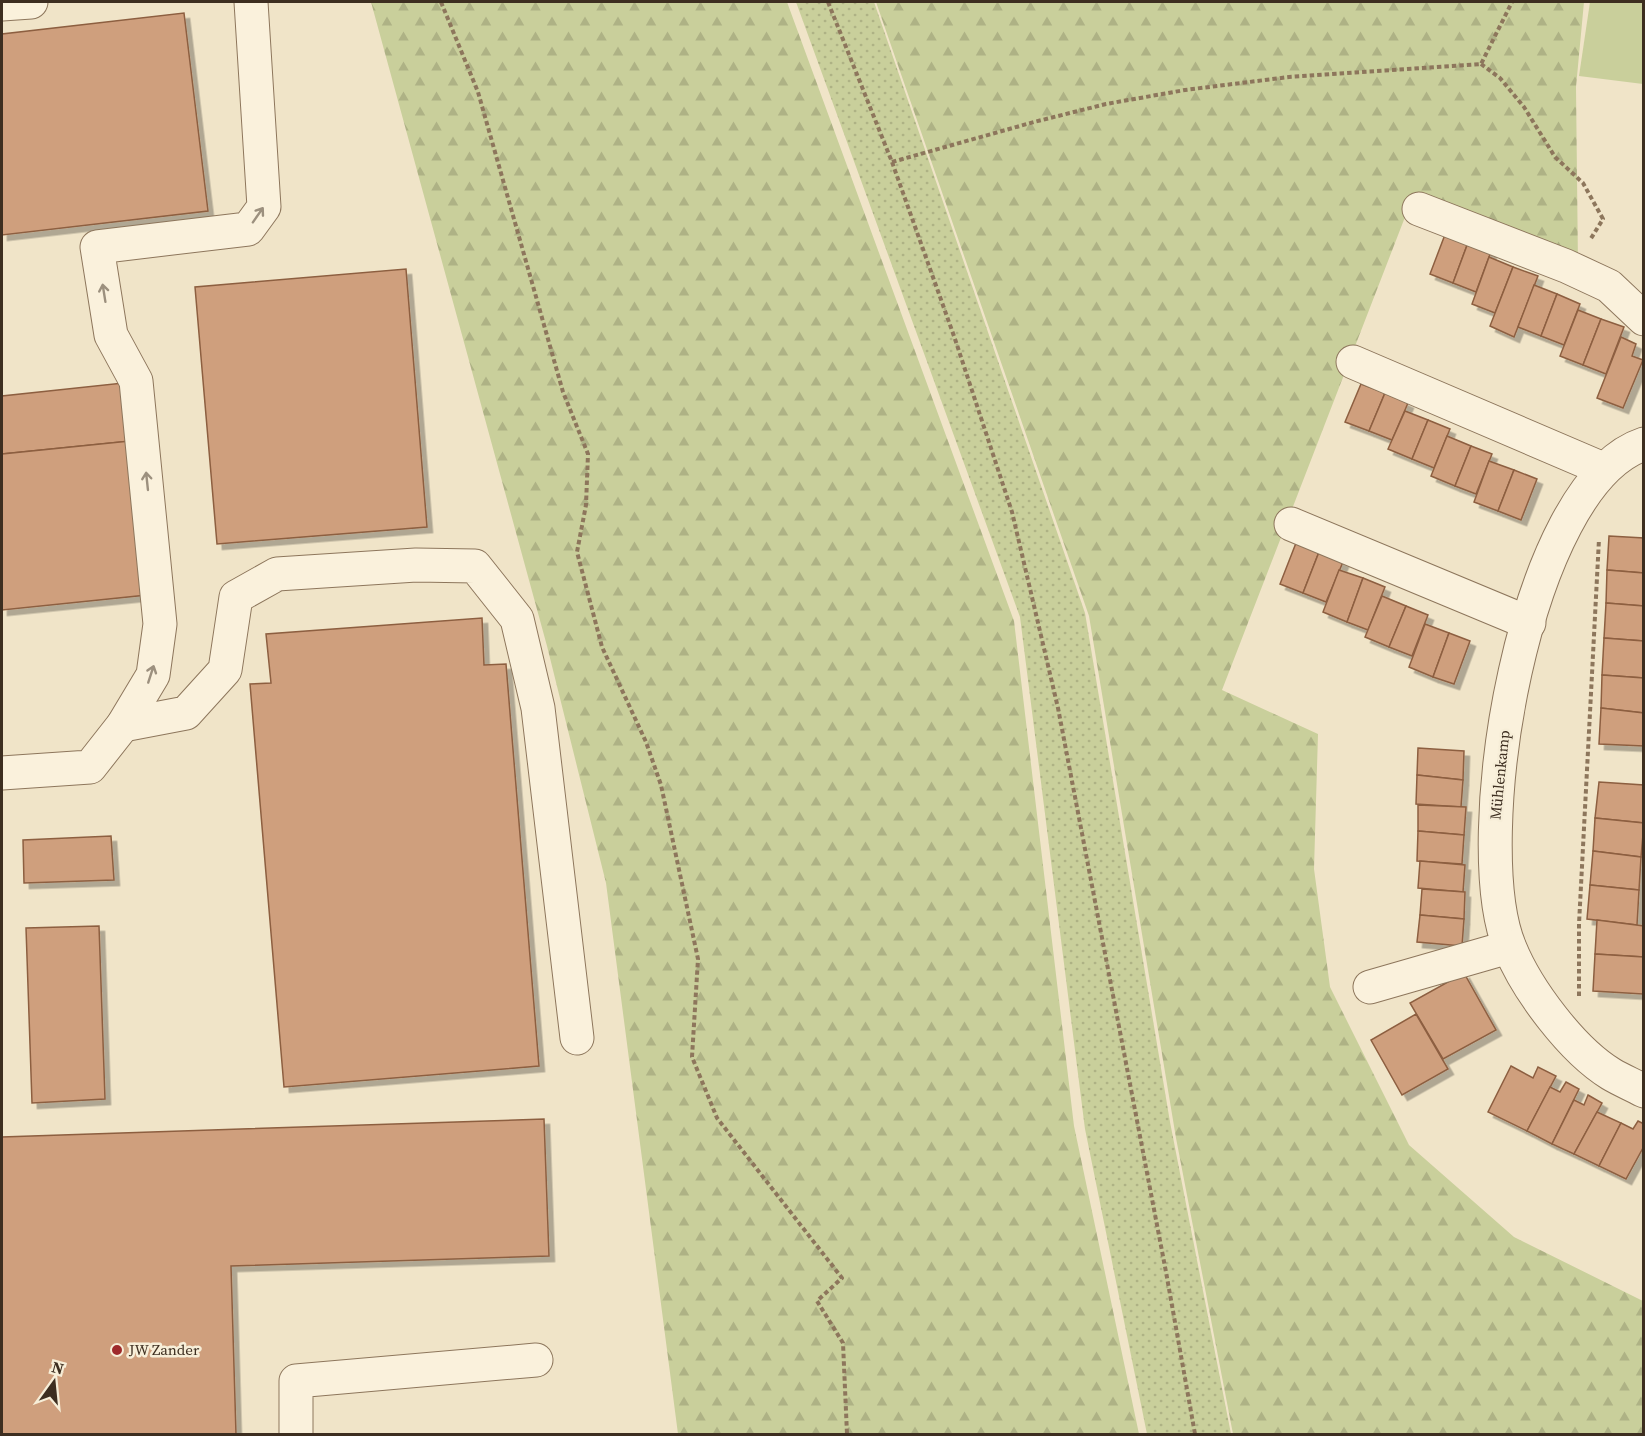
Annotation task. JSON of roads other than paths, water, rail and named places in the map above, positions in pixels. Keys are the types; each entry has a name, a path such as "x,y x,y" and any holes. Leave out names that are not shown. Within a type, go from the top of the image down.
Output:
{"street":[{"path":"2,4 31,2"},
{"path":"2,773 90,767 123,725 153,675 160,624 136,381 111,335 97,247 248,229 264,207 251,2"},
{"path":"1419,209 1566,266 1609,286 1644,319"},
{"path":"1353,362 1603,469"},
{"name":"Mühlenkamp","path":"1644,444 1603,469 1578,501 1560,535 1539,586 1506,722 1494,820 1497,893 1509,947 1532,992 1573,1041 1610,1073 1644,1091"},
{"path":"1291,524 1529,623"},
{"path":"123,725 186,713 225,670 236,597 277,574 416,565 475,566 517,619 538,708 577,1038"},
{"path":"1370,987 1509,947"},
{"path":"296,1434 296,1382 536,1360"}],"place":[{"name":"JW Zander","path":"117,1350"}]}
